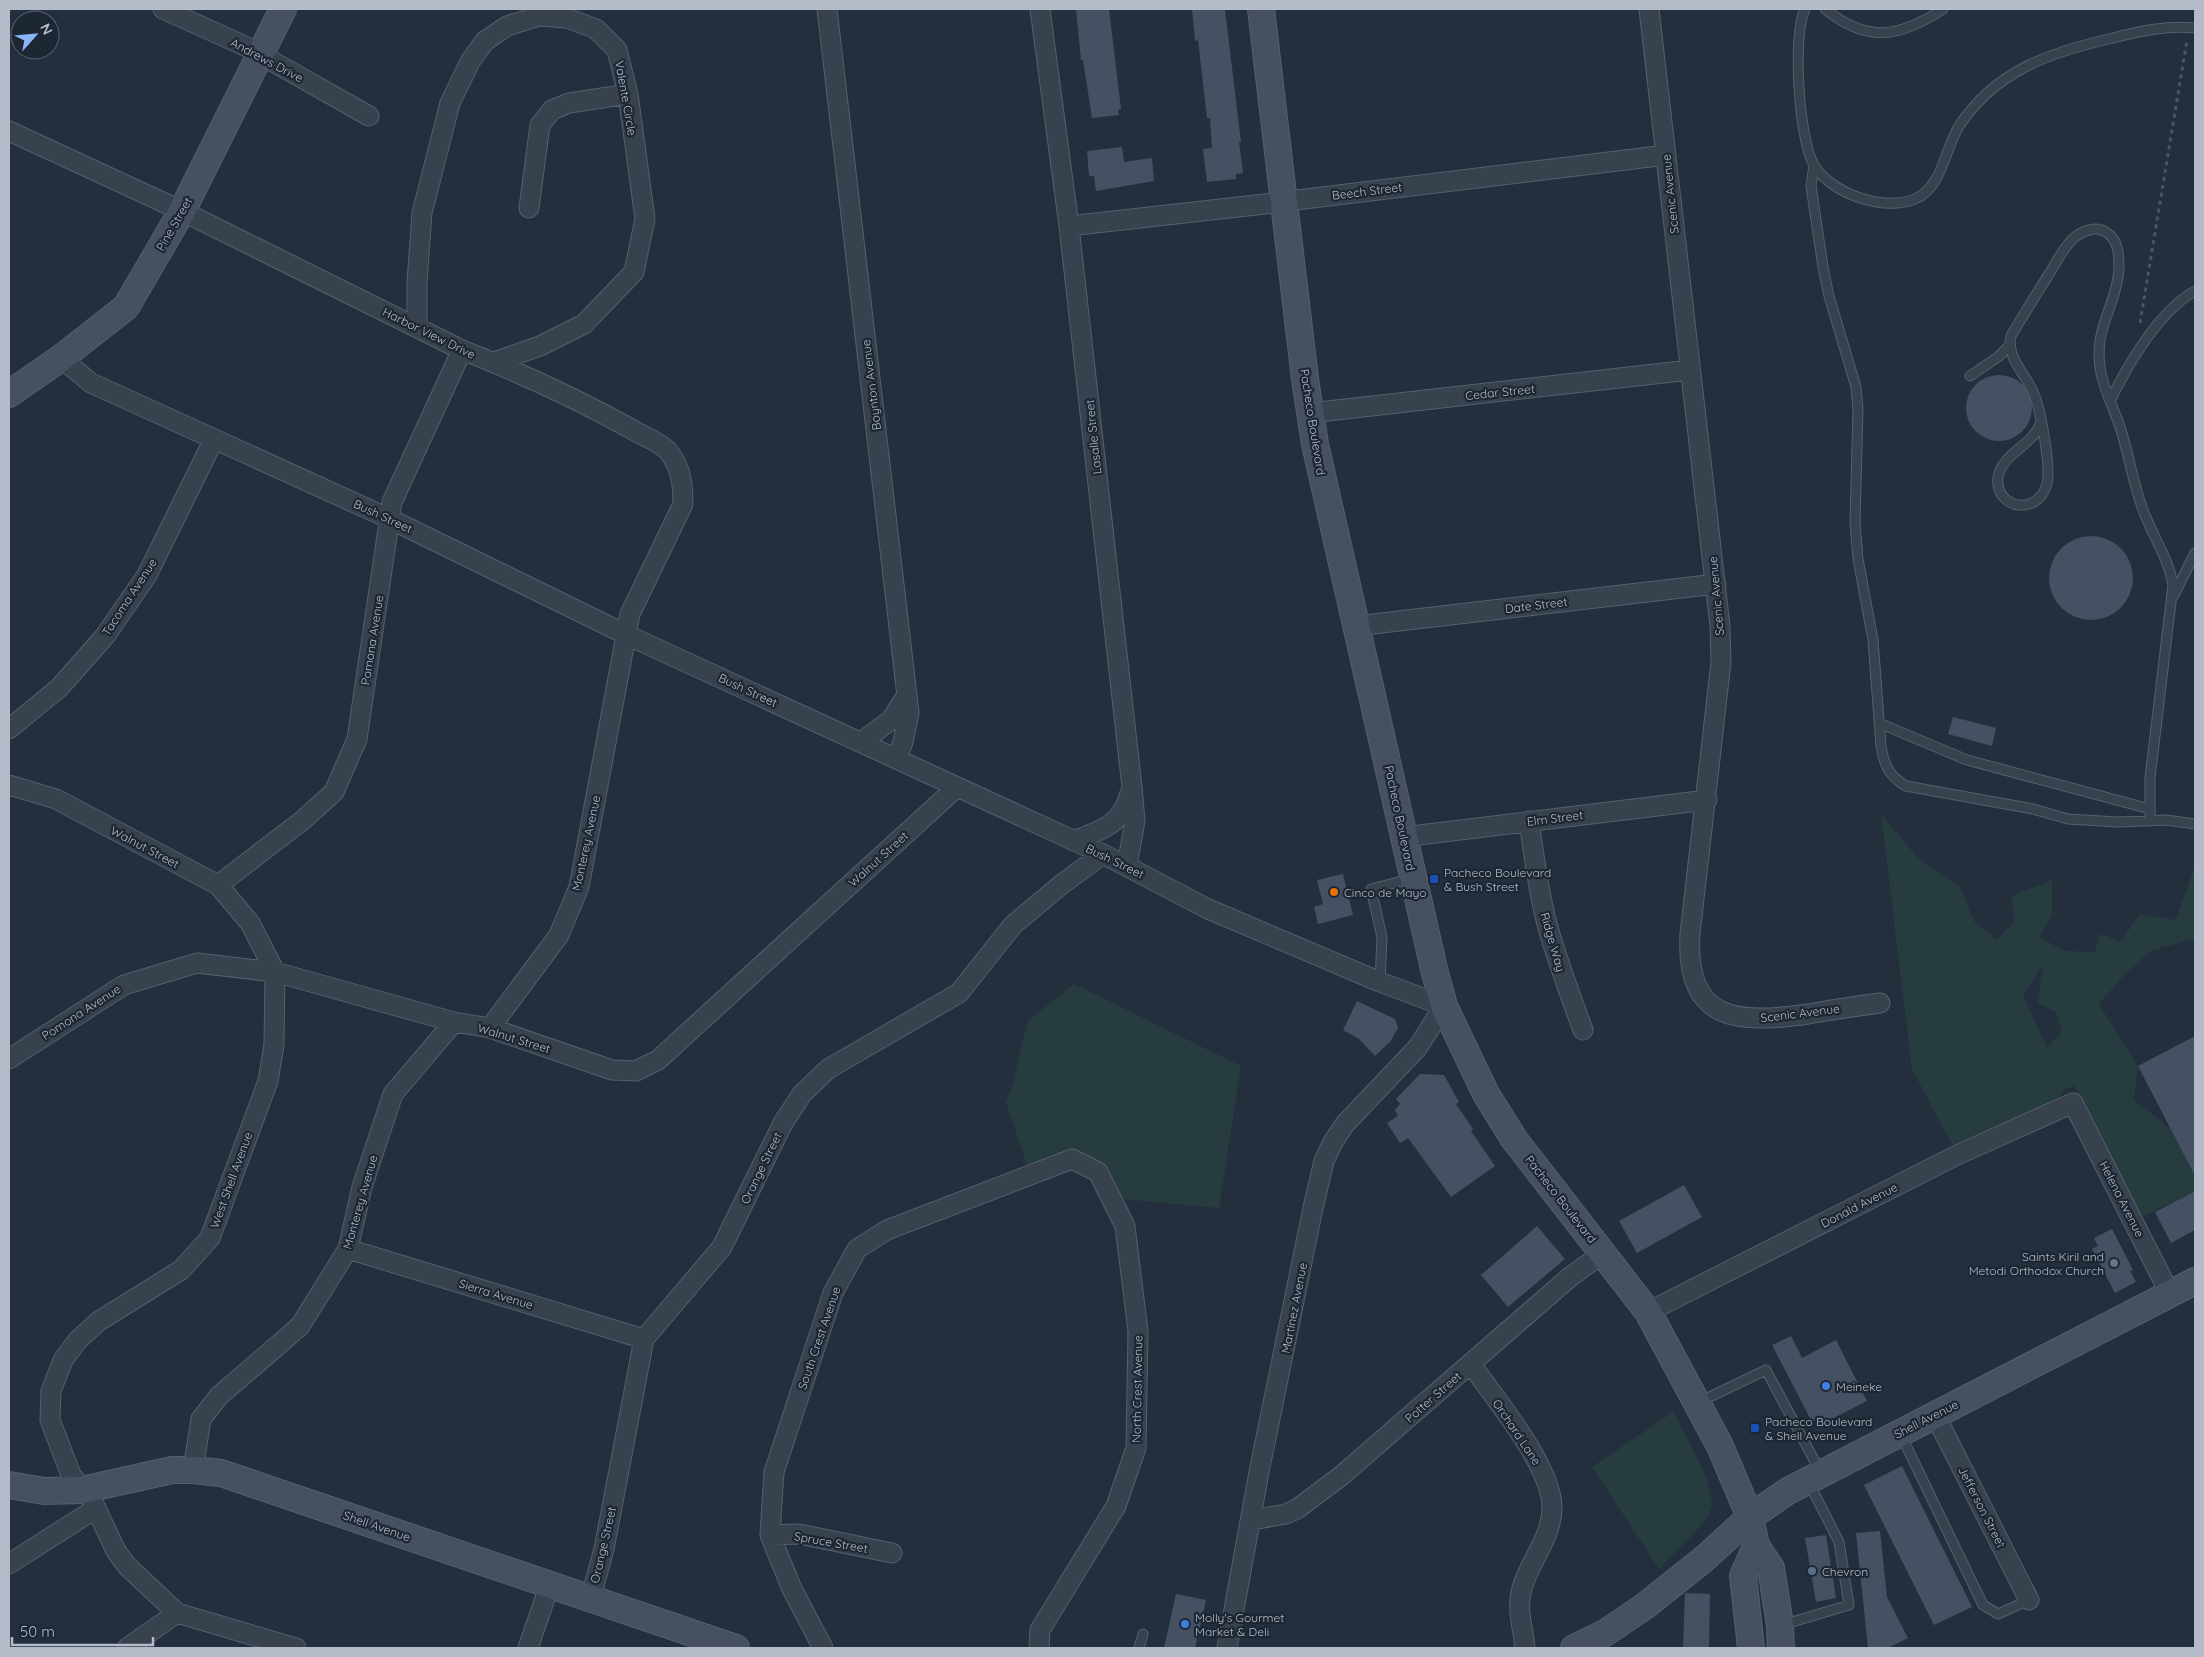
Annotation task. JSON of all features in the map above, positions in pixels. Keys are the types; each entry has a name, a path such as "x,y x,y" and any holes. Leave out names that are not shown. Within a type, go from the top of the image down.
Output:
{"street":[{"name":"Andrews Drive","path":"162,9 247,47 369,116"},
{"name":"Pine Street","path":"9,394 61,358 126,307 182,211 283,9"},
{"name":"Boynton Avenue","path":"827,9 909,713 903,742 897,759"},
{"name":"Lasalle Street","path":"1040,9 1069,226 1132,787 1135,821 1127,866"},
{"name":"Pacheco Boulevard","path":"1262,9 1310,413 1322,477 1403,837 1444,1006 1486,1094 1514,1139 1648,1312 1698,1402 1726,1458 1750,1517 1756,1546 1771,1568 1781,1637"},
{"name":"Scenic Avenue","path":"1649,9 1716,584 1721,662 1689,959 1692,977 1702,996 1717,1010 1736,1017 1758,1019 1880,1003"},
{"name":"Valente Circle","path":"417,327 417,282 422,213 450,102 471,60 485,41 507,26 539,16 568,18 596,29 618,50 628,94 645,219 634,272 584,324 540,346 494,362"},
{"path":"529,208 540,126 552,110 569,103 628,94"},
{"name":"Harbor View Drive","path":"9,131 182,211 462,350 494,362 620,423 666,449 680,471 683,486 683,504 630,614 627,635"},
{"name":"Beech Street","path":"1069,226 1284,202 1666,155"},
{"name":"Pomona Avenue","path":"218,885 303,820 334,792 357,739 392,502 462,350"},
{"name":"Bush Street","path":"61,358 91,383 390,519 627,635 1103,854 1208,909 1380,982 1444,1006"},
{"name":"Cedar Street","path":"1310,413 1690,370"},
{"name":"Tacoma Avenue","path":"9,729 59,688 105,636 147,575 214,438"},
{"name":"Date Street","path":"1356,626 1716,584"},
{"name":"Monterey Avenue","path":"490,1028 560,935 579,887 627,635"},
{"path":"861,742 891,720 907,695"},
{"name":"Walnut Street","path":"9,786 56,799 218,885 250,923 275,972 454,1022 490,1028 612,1070 636,1071 658,1060 956,788"},
{"path":"1073,841 1097,832 1122,815 1132,787"},
{"name":"Elm Street","path":"1403,837 1707,800"},
{"name":"Ridge Way","path":"1529,821 1547,923 1570,997 1583,1030"},
{"name":"Orange Street","path":"591,1597 604,1549 644,1339 722,1248 783,1123 802,1094 828,1069 959,992 1013,924 1103,854"},
{"name":"Pomona Avenue","path":"9,1059 124,984 197,963 275,972"},
{"name":"West Shell Avenue","path":"177,1613 127,1566 116,1552 88,1499 71,1475 50,1420 51,1391 63,1360 78,1340 99,1321 181,1270 210,1238 268,1081 274,1045 275,972"},
{"name":"Martinez Avenue","path":"1227,1648 1252,1520 1259,1472 1324,1162 1333,1142 1345,1124 1418,1047 1444,1006"},
{"name":"Monterey Avenue","path":"192,1470 201,1419 219,1396 300,1326 348,1249 362,1187 394,1094 454,1022"},
{"name":"Helena Avenue","path":"2073,1103 2170,1294"},
{"name":"Donald Avenue","path":"1648,1312 1957,1154 2073,1103"},
{"name":"South Crest Avenue","path":"823,1648 792,1589 770,1535 774,1472 833,1293 857,1249 886,1230 1072,1159 1098,1172"},
{"name":"North Crest Avenue","path":"1039,1648 1040,1630 1116,1506 1136,1448 1138,1332 1125,1226 1098,1172"},
{"name":"Sierra Avenue","path":"348,1249 644,1339"},
{"name":"Potter Street","path":"1252,1520 1286,1514 1306,1504 1603,1252"},
{"name":"Shell Avenue","path":"1574,1648 1605,1633 1645,1606 1704,1559 1750,1517 1788,1491 2195,1281"},
{"name":"Orchard Lane","path":"1470,1364 1531,1451 1550,1491 1552,1510 1547,1534 1528,1573 1519,1606 1525,1648"},
{"name":"Jefferson Street","path":"1934,1414 2029,1600"},
{"name":"Shell Avenue","path":"9,1486 88,1499 172,1470 221,1473 591,1597 736,1648"},
{"path":"9,1564 88,1499"},
{"name":"Spruce Street","path":"770,1535 799,1534 892,1553"},
{"path":"1751,1648 1749,1611 1743,1576 1756,1546"},
{"path":"528,1648 550,1584"},
{"path":"127,1648 177,1613 296,1648"}],"lane":[{"path":"1805,9 1800,26 1798,59 1804,133 1814,165 1824,177 1859,197 1877,203 1895,205 1918,198 1929,190 1959,127 1982,99 2016,72 2064,50 2138,32 2162,28 2192,27"},
{"path":"1825,9 1841,22 1860,31 1881,33 1902,30 1943,9"},
{"path":"1814,165 1812,186 1823,267 1829,296 1856,387 1858,409 1855,523 1858,559 1873,640 1884,762 1889,773 1906,786 2033,809 2068,819 2092,822 2166,820 2195,824"},
{"path":"2041,421 2036,433 2018,450 2000,472 1999,488 2011,503 2019,506 2027,506 2041,496 2048,476 2041,421 2034,393 2010,353 2011,336 2067,245 2083,232 2096,228 2103,230 2115,242 2119,259 2115,289 2103,323 2100,339 2100,371 2120,428 2142,507 2170,569 2172,597 2160,682 2150,778 2150,821"},
{"path":"2110,401 2134,357 2165,317 2180,301 2195,291"},
{"path":"1970,376 1998,358 2009,346"},
{"path":"2172,597 2195,553"},
{"path":"1879,723 1967,760 2150,809"},
{"path":"1380,982 1382,937 1371,889 1413,878"},
{"path":"1698,1402 1766,1370 1815,1477 1839,1542 1849,1605 1781,1637"},
{"path":"1899,1433 1983,1605 1998,1614 2029,1600"},
{"path":"1140,1648 1143,1634"}],"path":[{"path":"2134,357 2192,27"}],"green space":[{"path":"1881,814 1917,857 1960,887 1974,921 1997,940 2014,922 2012,896 2052,880 2052,915 2040,937 2064,951 2095,952 2100,934 2121,941 2140,914 2176,920 2195,865 2195,939 2152,950 2125,974 2099,1004 2138,1066 2134,1100 2170,1128 2195,1176 2195,1191 2143,1216 2074,1086 2064,1089 2058,1099 1952,1145 1912,1069","holes":["2043,964 2038,1003 2056,1012 2062,1032 2047,1048 2023,995"]},
{"path":"1074,984 1241,1066 1219,1208 1111,1198 1072,1159 1030,1175 1006,1102 1014,1080 1027,1022"},
{"path":"1673,1412 1699,1461 1710,1490 1712,1502 1710,1511 1701,1526 1659,1569 1592,1467"}],"building":[{"path":"1076,9 1109,9 1121,109 1118,110 1119,115 1092,118 1083,60 1081,60"},
{"path":"1192,9 1225,10 1241,142 1239,142 1243,173 1236,174 1236,179 1207,182 1203,149 1212,148 1210,118 1207,118 1198,40 1195,41"},
{"path":"1122,147 1124,162 1152,158 1154,181 1096,191 1094,176 1089,176 1087,151"},
{"path":"1992,375 2006,375 2018,380 2027,389 2032,401 2030,421 2023,432 2006,441 1992,441 1980,436 1971,427 1966,415 1966,401 1971,389 1980,380"},
{"path":"2083,536 2099,536 2115,543 2126,554 2133,570 2130,594 2121,608 2115,613 2099,620 2083,620 2067,613 2056,602 2049,586 2049,570 2056,554 2067,543"},
{"path":"1953,717 1996,728 1992,746 1948,734"},
{"name":"Cinco de Mayo","path":"1343,874 1353,915 1318,924 1314,907 1323,904 1317,880"},
{"path":"1357,1001 1395,1019 1398,1028 1390,1042 1375,1056 1359,1039 1343,1030"},
{"path":"2195,1036 2195,1176 2138,1066"},
{"path":"1420,1074 1444,1075 1459,1102 1456,1104 1473,1129 1471,1131 1495,1166 1451,1197 1408,1138 1400,1143 1387,1123 1398,1116 1395,1110 1400,1104 1396,1099"},
{"path":"1684,1185 1702,1217 1637,1253 1619,1221"},
{"path":"2195,1191 2195,1230 2171,1243 2155,1212"},
{"path":"1537,1226 1565,1259 1508,1307 1481,1275"},
{"name":"Saints Kiril and Metodi Orthodox Church","path":"2112,1229 2133,1270 2130,1271 2136,1282 2115,1293 2092,1249 2098,1246 2094,1238"},
{"name":"Meineke","path":"1791,1336 1802,1358 1836,1340 1867,1401 1826,1422 1823,1417 1812,1422 1772,1345"},
{"path":"1902,1466 1972,1607 1934,1625 1864,1485"},
{"path":"1880,1531 1887,1597 1908,1638 1888,1648 1868,1648 1856,1533"},
{"path":"1826,1535 1836,1598 1816,1602 1805,1538"},
{"path":"1685,1593 1710,1594 1709,1648 1683,1648"},
{"name":"Molly's Gourmet Market & Deli","path":"1176,1594 1206,1600 1195,1648 1164,1648"}],"place":[{"name":"Pacheco Boulevard & Bush Street","path":"1434,879"},
{"name":"Cinco de Mayo","path":"1334,892"},
{"name":"Saints Kiril and Metodi Orthodox Church","path":"2114,1263"},
{"name":"Meineke","path":"1826,1386"},
{"name":"Pacheco Boulevard & Shell Avenue","path":"1755,1428"},
{"name":"Chevron","path":"1812,1571"},
{"name":"Molly's Gourmet Market & Deli","path":"1185,1624"}]}
